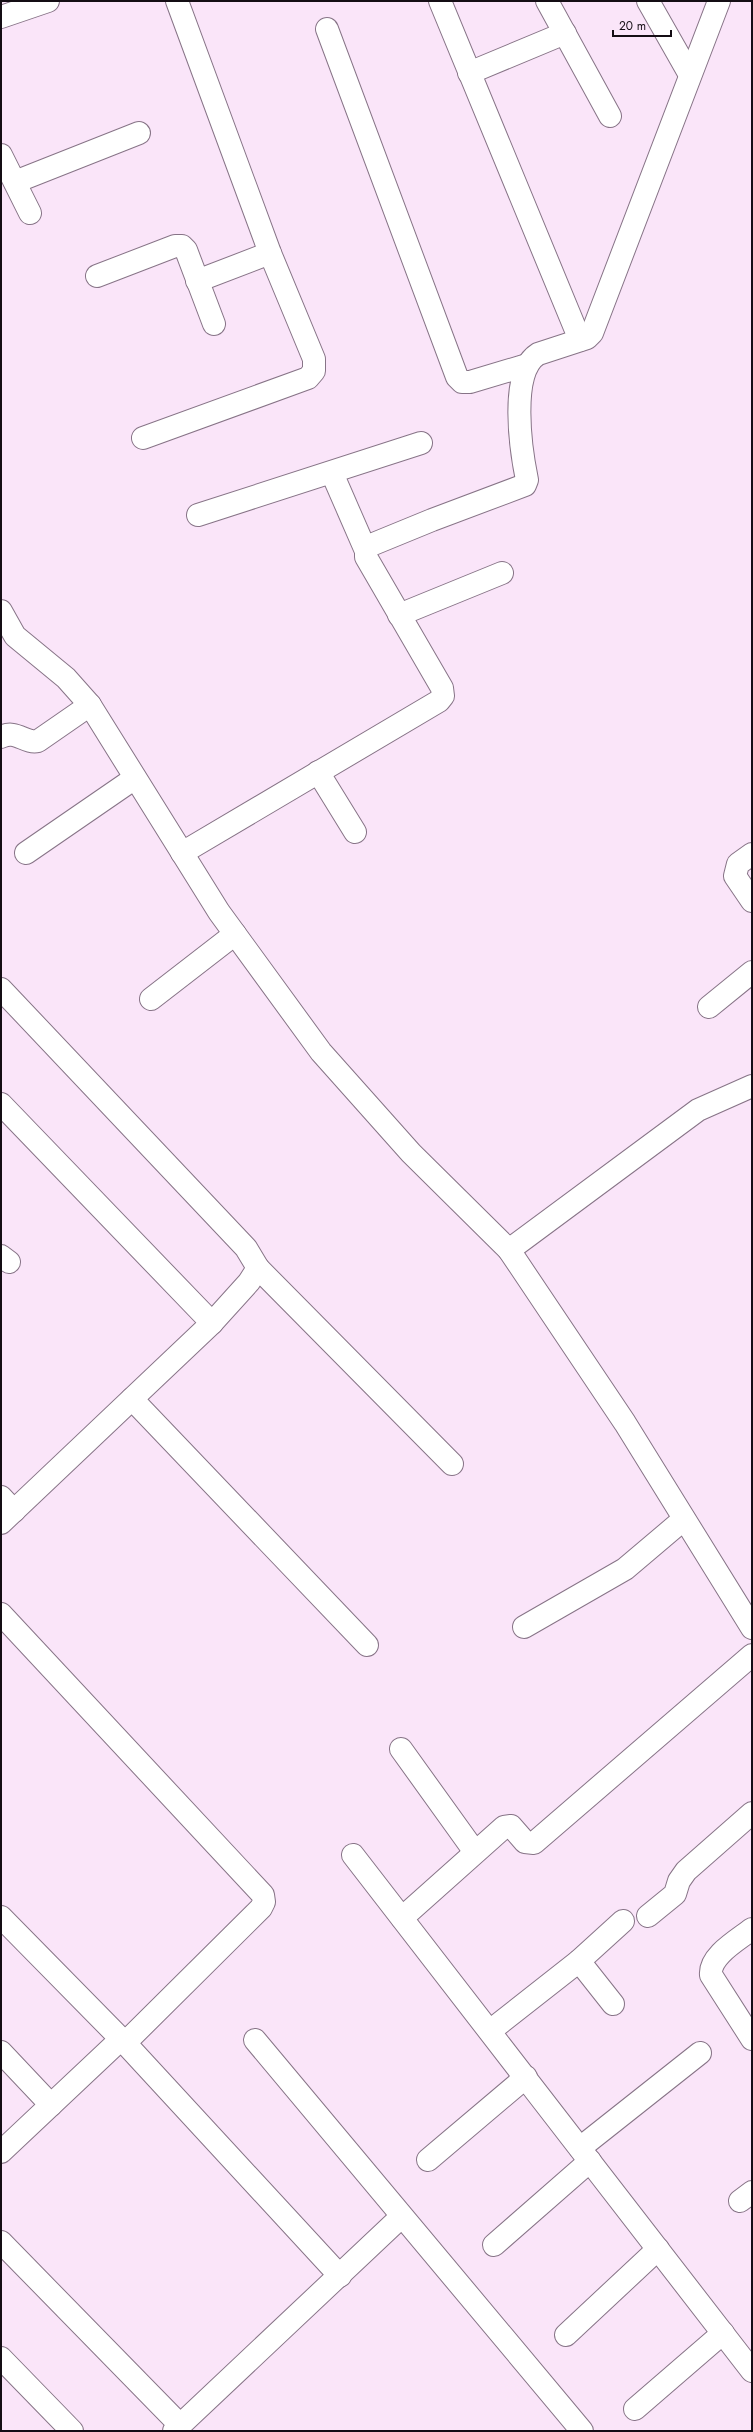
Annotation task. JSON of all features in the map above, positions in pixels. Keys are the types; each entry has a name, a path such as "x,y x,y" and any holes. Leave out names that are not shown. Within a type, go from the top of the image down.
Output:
{"street":[{"path":"1,17 48,1"},
{"path":"143,438 308,378 314,371 314,359 270,253 177,1"},
{"path":"440,1 580,340"},
{"path":"547,1 610,116"},
{"path":"648,1 690,75"},
{"path":"366,551 371,545 525,485 527,480 521,449 521,399 528,365 538,354 580,340 592,333 596,326 719,1"},
{"path":"327,29 457,377 462,382 470,382 528,365"},
{"path":"470,73 564,33"},
{"path":"15,182 139,133"},
{"path":"1,155 30,213"},
{"path":"97,276 175,246 182,246 186,250 214,324"},
{"path":"197,281 270,253"},
{"path":"198,515 332,473 421,443"},
{"path":"182,853 439,701 443,696 442,688 366,557 366,551 332,473"},
{"path":"399,615 502,572"},
{"path":"1,611 15,636 66,678 90,706 182,853 235,934 321,1052 411,1153 509,1250 625,1423 752,1628"},
{"path":"1,737 12,734 33,742 38,741 90,706"},
{"path":"318,772 355,832"},
{"path":"26,853 135,778"},
{"path":"752,854 738,864 735,876 752,901"},
{"path":"151,999 235,934"},
{"path":"709,1007 752,972"},
{"path":"1,989 246,1248 258,1268 452,1464"},
{"path":"509,1250 698,1110 752,1086"},
{"path":"1,1104 212,1323"},
{"path":"5,1510 132,1399 212,1323 249,1282 258,1268"},
{"path":"132,1399 367,1644"},
{"path":"524,1627 625,1569 684,1519"},
{"path":"1,1614 264,1895 264,1902 261,1908 123,2041 1,2152"},
{"path":"402,1918 475,1852 508,1825 525,1842 534,1842 752,1656"},
{"path":"401,1749 475,1852"},
{"path":"648,1916 675,1894 679,1881 686,1871 752,1813"},
{"path":"353,1855 752,2371"},
{"path":"1,1917 123,2041 340,2276"},
{"path":"490,2031 579,1961 623,1921"},
{"path":"752,1929 715,1960 710,1968 711,1976 752,2039"},
{"path":"579,1961 613,2004"},
{"path":"255,2040 401,2217 582,2431"},
{"path":"1,2052 51,2105"},
{"path":"494,2245 585,2154 700,2053"},
{"path":"428,2160 526,2078"},
{"path":"1,2242 177,2428 401,2217"},
{"path":"566,2335 658,2249"},
{"path":"635,2409 723,2333"},
{"path":"1,2358 72,2431"}]}
